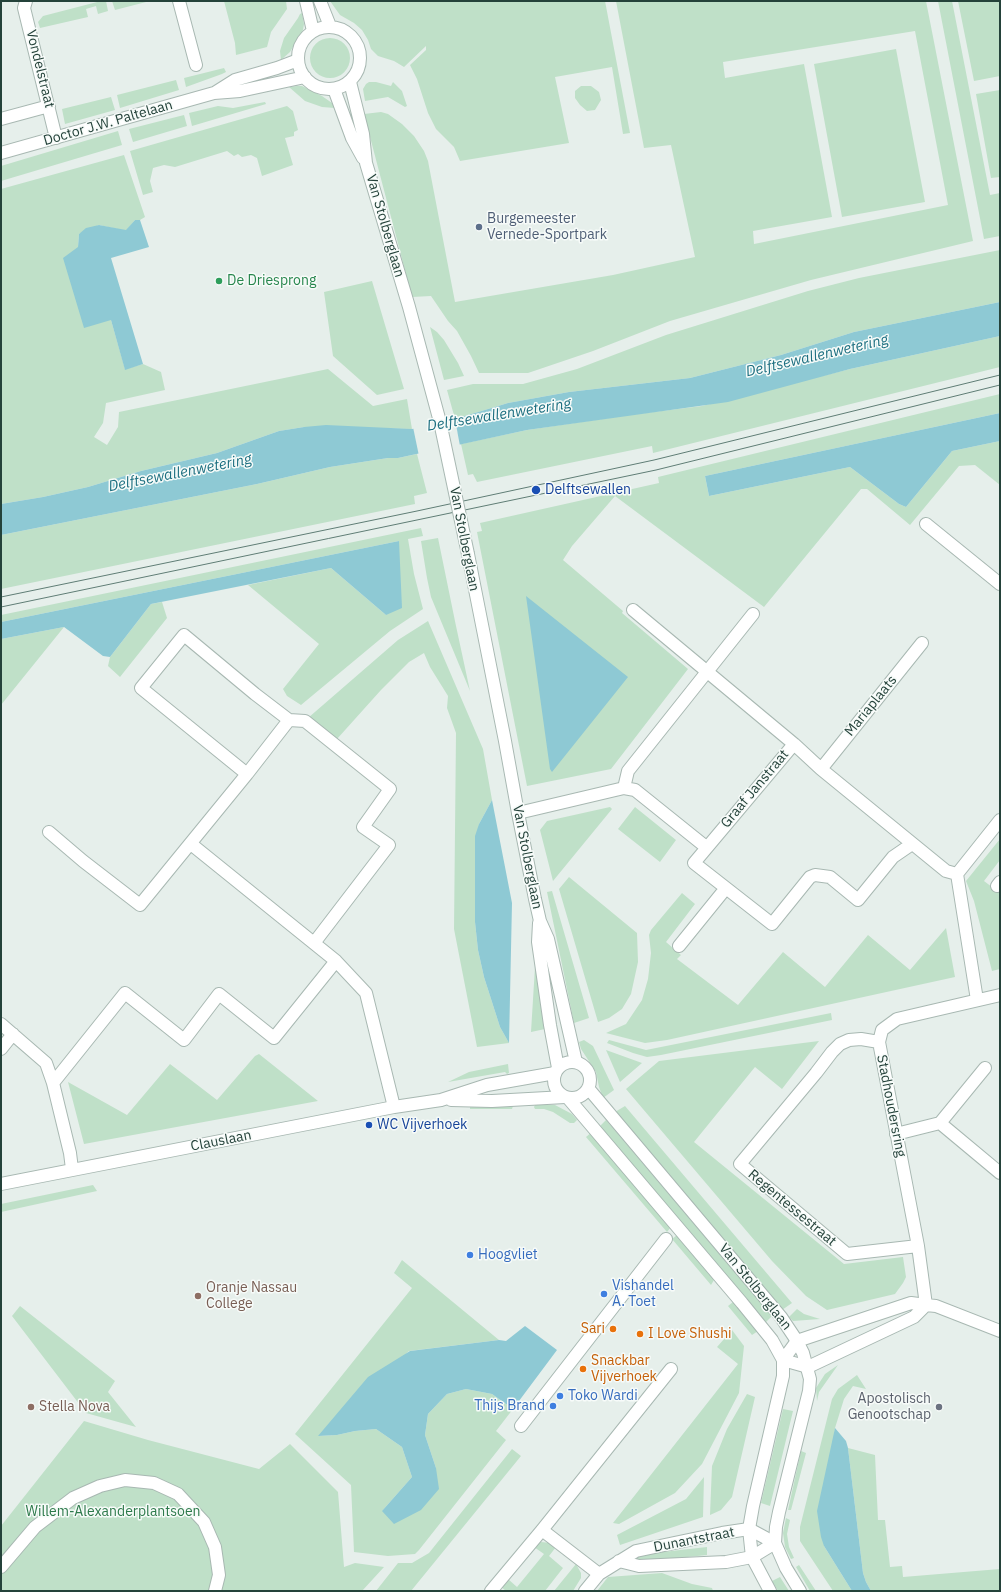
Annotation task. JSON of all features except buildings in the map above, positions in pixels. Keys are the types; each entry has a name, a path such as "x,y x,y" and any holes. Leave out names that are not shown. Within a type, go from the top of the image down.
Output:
{"street":[{"name":"Vondelstraat","path":"26,1 24,8 56,138"},
{"path":"179,1 196,65"},
{"path":"306,1 313,31"},
{"path":"320,1 330,26"},
{"path":"330,26 343,30 349,34 358,45 361,58 360,66 350,82 334,89 318,87 305,77 300,69 298,60 301,43 308,34 330,26"},
{"name":"Doctor J.W. Paltelaan","path":"214,93 235,80 277,68 298,60"},
{"name":"Doctor J.W. Paltelaan","path":"1,153 214,93 240,91 305,77"},
{"name":"Van Stolberglaan","path":"350,82 363,134 366,163 440,422 468,554 540,921 548,940 576,1062"},
{"name":"Van Stolberglaan","path":"334,89 352,138 366,163"},
{"path":"1,119 48,106"},
{"path":"926,524 1000,584"},
{"name":"Graaf Janstraat","path":"633,610 794,744 694,863 726,888"},
{"path":"624,788 628,771 753,614"},
{"path":"247,774 141,688 184,635 289,720 305,722 390,789 363,827 388,845 314,943"},
{"name":"Mariaplaats","path":"821,769 922,643"},
{"path":"50,832 83,861 140,905 191,844 289,720"},
{"path":"794,744 821,769 912,844 946,871 957,874"},
{"path":"518,813 624,788 635,790 706,847"},
{"path":"977,1000 957,874 1000,820"},
{"path":"191,844 336,961 366,993 394,1107"},
{"path":"679,946 726,888 772,924 810,876 815,875 830,877 858,900 893,857 912,844"},
{"name":"Van Stolberglaan","path":"540,921 538,942 557,1070"},
{"path":"53,1083 125,993 184,1040 220,994 274,1038 336,961"},
{"name":"Stadhoudersring","path":"926,1305 918,1246 879,1042 882,1030 897,1019 1000,995"},
{"path":"1,1024 46,1063 53,1083 70,1153 72,1169"},
{"path":"1,1049 13,1034"},
{"name":"Regentessestraat","path":"879,1042 861,1039 849,1040 840,1044 740,1164 847,1254 918,1246"},
{"path":"576,1062 587,1070 590,1082 588,1088 580,1096 566,1097 559,1092 555,1086 554,1080 557,1070 563,1064 576,1062"},
{"path":"896,1134 940,1123 985,1068"},
{"name":"Clauslaan","path":"1,1184 394,1107 441,1100 487,1085 557,1070"},
{"name":"Van Stolberglaan","path":"588,1088 781,1317 797,1341 808,1367 810,1379 809,1392 779,1512 775,1543 786,1568 800,1591"},
{"name":"Van Stolberglaan","path":"566,1097 742,1303 772,1340 783,1360 784,1376 753,1506 749,1529 752,1558 770,1591"},
{"name":"Clauslaan","path":"441,1100 492,1101 566,1097"},
{"path":"940,1123 1000,1173"},
{"path":"521,1426 666,1238"},
{"path":"926,1305 914,1317 808,1367 783,1360 797,1341 911,1303 936,1306 952,1311 1000,1331"},
{"path":"491,1591 542,1530 671,1368"},
{"path":"1,1567 35,1527 72,1498 100,1486 125,1480 154,1484 178,1494 204,1522 215,1547 218,1575 216,1591"},
{"name":"Dunantstraat","path":"585,1591 599,1574 608,1567 636,1551 722,1533 749,1529 775,1543 752,1558 726,1562 639,1566 619,1561"},
{"path":"542,1530 599,1574"}],"green space":[{"path":"106,1 108,11 98,14 96,6 86,9 88,17 40,28 38,22 43,16"},
{"path":"112,1 150,1 115,10"},
{"path":"224,1 286,1 287,9 271,32 267,47 236,55 235,43"},
{"path":"330,1 605,1 630,133 623,134 612,67 555,77 569,143 460,161 454,147 436,129 428,113 417,79 410,65 426,50 426,46 404,67 394,61 378,56 371,49 362,30 354,23 340,15"},
{"path":"616,1 926,1 973,241 811,280 670,321 593,351 528,373 479,373 457,331 448,321 431,296 412,297 364,114 381,112 388,114 402,124 414,136 424,151 428,161 455,302 613,275 695,257 671,145 644,148","holes":["915,31 948,205 754,244 753,231 832,217 804,64 725,78 723,62"]},
{"path":"938,1 952,1 990,195 1000,193 1000,236 984,239"},
{"path":"958,1 1000,1 1000,76 974,81"},
{"path":"302,13 304,24 303,30 290,52 281,60 280,51 284,38"},
{"path":"330,38 338,40 344,44 348,50 350,58 348,66 344,72 338,76 330,78 322,76 316,72 312,66 310,58 312,50 316,44 322,40"},
{"path":"896,49 925,202 842,217 814,64"},
{"path":"224,68 226,72 186,87 184,78"},
{"path":"176,80 179,90 120,108 117,95"},
{"path":"369,82 376,82 391,86 393,82 402,91 407,106 405,107 388,97 365,101 363,89"},
{"path":"302,86 322,96 336,107 322,107 305,101 289,87"},
{"path":"581,86 591,86 599,92 601,100 595,110 587,111 575,98 575,91"},
{"path":"1000,90 1000,177 991,178 976,94"},
{"path":"111,97 115,110 65,124 62,109"},
{"path":"265,102 266,104 192,126 189,113 218,106 233,108"},
{"path":"287,106 293,111 298,130 294,132 294,136 285,138 293,165 262,176 257,158 251,155 242,157 238,154 234,156 227,151 175,167 164,165 153,168 150,181 153,192 143,195 130,151"},
{"path":"184,115 187,126 133,142 129,129"},
{"path":"118,131 122,145 1,181 1,166"},
{"path":"124,155 145,217 140,220 135,220 126,231 99,225 79,234 78,247 111,320 125,369 143,364 161,372 165,390 106,403 103,423 94,437 107,445 118,427 119,412 328,369 373,406 407,399 412,429 304,427 279,431 217,453 141,471 88,487 1,504 1,189"},
{"path":"1000,250 1000,302 854,332 781,355 690,378 569,392 508,403 455,419 447,390 473,384 523,384 577,369 666,335 808,291 859,278"},
{"path":"372,281 404,389 377,395 333,356 324,292"},
{"path":"430,327 444,340 464,376 444,380"},
{"path":"1000,336 1000,367 653,453 652,446 477,482 473,474 468,475 461,444 527,430 702,406 850,369"},
{"path":"1000,394 1000,413 705,476 709,496 850,467 899,504 906,507 952,451 1000,441 1000,485 975,465 959,466 910,525 867,489 861,489 764,607 615,496 572,546 563,560 688,669 611,769 527,786 477,532 482,531 480,523 659,483 658,477"},
{"path":"417,454 427,493 414,496 415,504 1,589 1,535 257,484 330,467"},
{"path":"421,528 423,536 408,539 414,574 423,609 390,631 301,705 287,696 283,689 319,644 248,585 331,568 386,615 399,541 1,622 1,615"},
{"path":"438,538 470,691 431,597 427,578 421,541"},
{"path":"162,602 167,618 120,677 108,666 110,657 151,604"},
{"path":"428,621 483,749 492,800 479,824 475,922 478,950 484,977 500,1027 509,1043 477,1047 454,929 456,733 447,708 448,696 430,667 424,653 409,662 381,690 337,739 308,718 398,640"},
{"path":"64,627 1,705 1,639"},
{"path":"610,807 612,809 553,881 540,830 547,821"},
{"path":"635,807 676,840 660,862 618,829"},
{"path":"1000,839 1000,860 984,881 1000,893 1000,969 992,971 974,901 966,881"},
{"path":"569,877 637,933 638,962 631,994 622,1009 609,1018 598,1022 559,889"},
{"path":"552,891 589,1018 574,1023 547,892"},
{"path":"682,893 695,904 666,942 681,955 677,959 738,1005 783,952 825,987 868,935 910,970 946,928 955,977 667,1040 645,1043 606,1033 626,1024 642,1000 648,979 651,953 649,935 651,930"},
{"path":"535,967 541,967 545,1029 531,1032"},
{"path":"831,1013 832,1020 647,1057 607,1043 609,1040 646,1050"},
{"path":"584,1040 593,1046 614,1090 603,1098 596,1072 581,1049 579,1042"},
{"path":"819,1041 782,1089 755,1067 694,1142 844,1264 903,1257 906,1277 895,1294 827,1310 806,1296 772,1261 626,1089 659,1061"},
{"path":"606,1050 642,1063 620,1082"},
{"path":"259,1054 318,1101 84,1144 68,1082 127,1115 170,1064 217,1100 255,1056"},
{"path":"508,1064 509,1073 507,1074 505,1072 448,1082 469,1072"},
{"path":"535,1105 555,1105 572,1114 577,1120 574,1123 570,1123 553,1112 544,1109 535,1109"},
{"path":"513,1106 512,1109 470,1109 470,1107"},
{"path":"625,1106 792,1303 782,1310 615,1112"},
{"path":"606,1120 772,1316 765,1323 599,1127"},
{"path":"592,1132 671,1227 667,1232 586,1137"},
{"path":"93,1185 97,1191 1,1212 1,1204"},
{"path":"677,1235 714,1280 711,1285 672,1239"},
{"path":"402,1260 499,1340 409,1351 319,1436 337,1435 355,1431 376,1429 402,1447 412,1477 382,1511 436,1468 425,1435 428,1414 447,1394 466,1389 492,1394 513,1409 496,1431 506,1440 419,1550 415,1554 388,1556 354,1552 351,1485 295,1434 412,1288 394,1273"},
{"path":"733,1302 758,1331 752,1335 728,1306"},
{"path":"20,1306 115,1381 108,1392 136,1427 86,1413 12,1316"},
{"path":"797,1309 804,1314 820,1319 793,1321 789,1317"},
{"path":"732,1330 744,1346 739,1393 702,1464 675,1493 619,1524 613,1523 738,1364 717,1347"},
{"path":"838,1365 819,1392 817,1401 816,1388 825,1374"},
{"path":"857,1375 866,1389 853,1386 844,1399 835,1428 824,1546 852,1591 833,1591 800,1541 800,1527 832,1399 838,1389"},
{"path":"747,1394 755,1397 732,1497 721,1510 710,1515 712,1466 727,1429"},
{"path":"783,1409 793,1411 770,1506 761,1503"},
{"name":"Willem-Alexanderplantsoen","path":"84,1421 148,1440 259,1469 290,1444 338,1492 344,1567 355,1563 384,1567 362,1591 1,1591 1,1526"},
{"path":"848,1448 875,1455 878,1520 885,1520 890,1567 902,1566 903,1577 1000,1569 1000,1591 871,1591 863,1573"},
{"path":"512,1449 521,1456 411,1591 376,1591 398,1563 412,1563 429,1553"},
{"path":"801,1451 806,1453 791,1510 788,1510"},
{"path":"704,1477 703,1517 620,1545 617,1535 686,1499"},
{"path":"786,1518 790,1520 787,1534 789,1547 794,1558 791,1559 785,1547 783,1533"},
{"path":"541,1542 551,1543 556,1547 549,1556 563,1568 545,1591 506,1591 501,1587 508,1579 517,1587 544,1554 534,1547"},
{"path":"707,1547 707,1555 637,1562 636,1555"},
{"path":"576,1564 581,1573 581,1578 573,1591 554,1591"},
{"path":"799,1565 816,1591 810,1591 796,1567"},
{"path":"662,1573 692,1584 712,1588 713,1591 597,1591 608,1577"},
{"path":"780,1577 789,1591 778,1591 772,1581"}],"water":[{"path":"135,220 140,220 149,247 111,258 143,364 125,370 111,320 84,328 63,258 78,247 79,234 86,228 99,225 126,230"},
{"name":"Delftsewallenwetering","path":"1000,302 1000,336 850,369 728,402 527,430 398,458 388,458 330,467 257,484 1,535 1,504 88,487 141,471 217,453 279,431 326,425 412,429 455,419 508,403 569,392 690,378 781,355 854,332"},
{"path":"1000,413 1000,441 952,451 906,507 899,504 850,467 709,496 705,476"},
{"path":"399,541 402,608 386,615 331,568 151,604 110,657 103,656 64,627 1,639 1,622"},
{"path":"526,596 628,677 552,772 550,769"},
{"path":"492,800 512,903 509,1043 500,1027 484,977 478,950 475,922 475,836 479,824"},
{"path":"525,1326 557,1350 513,1409 492,1394 466,1389 447,1394 428,1414 425,1435 436,1468 439,1489 421,1510 394,1524 382,1511 412,1477 402,1447 376,1429 355,1431 337,1435 318,1436 368,1377 410,1351 499,1340 506,1341"},
{"path":"835,1428 846,1441 848,1448 863,1573 871,1591 852,1591 824,1546 821,1537 817,1511"}],"pier":[{"path":"455,419 460,446 419,456 413,427"}],"tram line":[{"path":"1,597 417,511 654,460 1000,375"},
{"path":"1,607 656,470 1000,385"}],"place":[{"name":"Burgemeester Vernede-Sportpark","path":"479,227"},
{"name":"De Driesprong","path":"219,281"},
{"name":"Delftsewallen","path":"536,490"},
{"name":"WC Vijverhoek","path":"369,1125"},
{"name":"Hoogvliet","path":"470,1255"},
{"name":"Vishandel A. Toet","path":"604,1294"},
{"name":"Oranje Nassau College","path":"198,1296"},
{"name":"Sari","path":"613,1329"},
{"name":"I Love Shushi","path":"640,1334"},
{"name":"Snackbar Vijverhoek","path":"583,1369"},
{"name":"Toko Wardi","path":"560,1396"},
{"name":"Thijs Brand","path":"553,1406"},
{"name":"Stella Nova","path":"31,1407"},
{"name":"Apostolisch Genootschap","path":"939,1407"}]}
